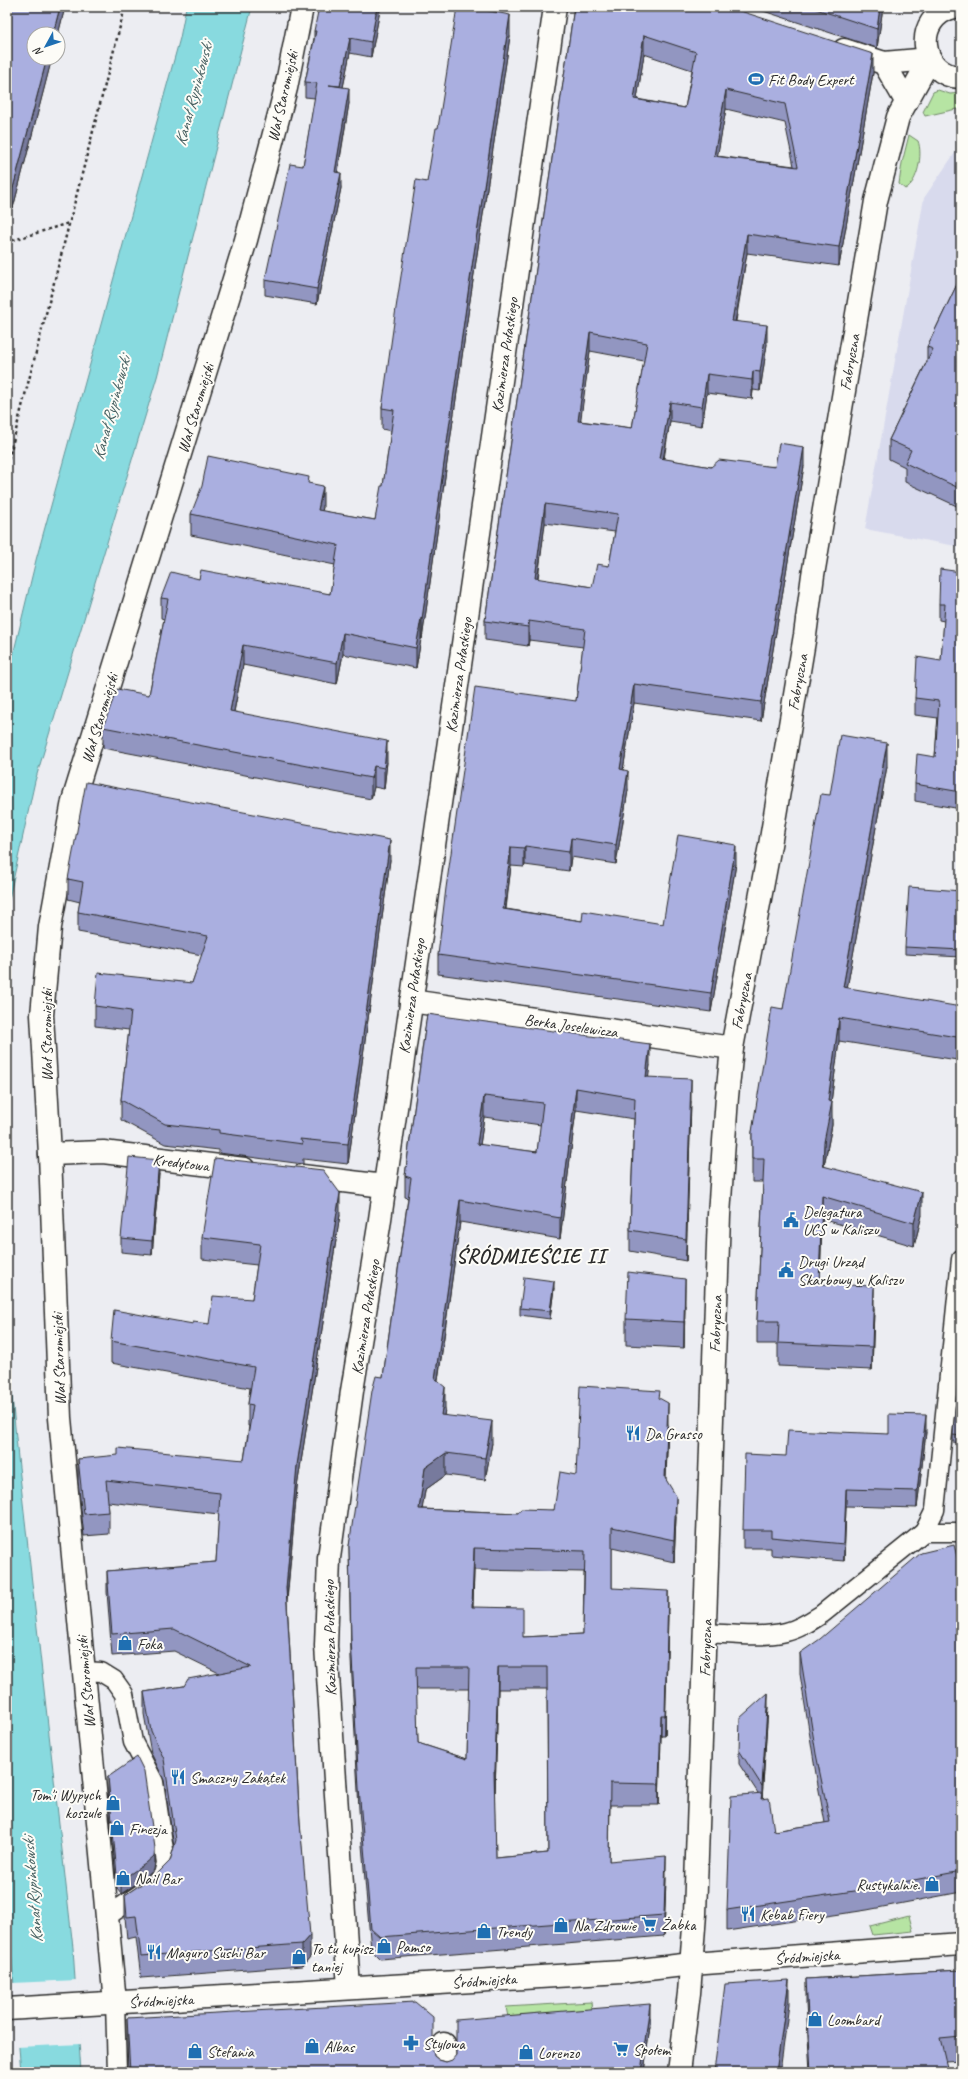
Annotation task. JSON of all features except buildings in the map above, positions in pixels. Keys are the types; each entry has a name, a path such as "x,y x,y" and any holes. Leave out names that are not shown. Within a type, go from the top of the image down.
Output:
{"street":[{"name":"Wał Staromiejski","path":"109,2003 106,1917 60,1418 50,1154 42,1015 50,927 72,808 246,240 286,88 302,7"},
{"name":"Kazimierza Pułaskiego","path":"349,1988 326,1646 329,1558 554,7"},
{"path":"943,9 931,22 926,34 926,47 930,59 937,68 947,74 961,77"},
{"path":"824,44 884,63 930,59"},
{"name":"Fabryczna","path":"679,2072 692,1964 705,1633 718,1215 732,1048 770,845 806,635 813,575 876,201 898,117 930,59"},
{"path":"884,63 906,101"},
{"name":"Berka Joselewicza","path":"410,1001 732,1048"},
{"name":"Kredytowa","path":"50,1154 103,1152 384,1186"},
{"name":"Śródmiejska","path":"7,2009 622,1972 692,1964 961,1944"},
{"path":"444,2044 445,2072"}],"lane":[{"path":"705,1633 751,1635 786,1632 804,1625 822,1614 924,1532 935,1510 961,1259"},
{"path":"924,1532 961,1532"},
{"path":"84,1671 101,1672 114,1680 124,1694 132,1742 154,1782 166,1863 163,1875 152,1886 106,1917"},
{"name":"Wał Staromiejski","path":"109,2003 117,2072"}],"path":[{"path":"7,465 125,7"},
{"path":"7,242 70,223"}],"shaded area":[{"path":"961,144 961,547 865,529 924,198"}],"green space":[{"path":"938,90 950,94 961,93 961,108 925,116 923,112 933,92"},
{"path":"909,135 918,141 920,160 913,181 905,189 899,184 902,163"},
{"path":"909,1916 913,1931 873,1935 870,1926"},
{"path":"591,2002 592,2012 508,2017 506,2007"}],"water":[{"name":"Kanał Rypinkowski","path":"186,7 252,7 157,377 35,781 7,908 7,680 36,560 180,38"},
{"name":"Kanał Rypinkowski","path":"7,1345 18,1458 73,1948 81,2072 21,2072 7,1901"}],"pier":[{"path":"77,1980 81,2044 17,2047 12,1983"}],"place":[{"name":"Fit Body Expert","path":"756,79"},
{"name":"Delegatura UCS w Kaliszu","path":"791,1220"},
{"name":"Drugi Urząd Skarbowy w Kaliszu","path":"786,1270"},
{"name":"Da Grasso","path":"633,1433"},
{"name":"Foka","path":"125,1643"},
{"name":"Smaczny Zakątek","path":"178,1777"},
{"name":"Tom'i Wypych koszule","path":"113,1803"},
{"name":"Finezja","path":"117,1828"},
{"name":"Nail Bar","path":"123,1878"},
{"name":"Rustykalnie.","path":"932,1884"},
{"name":"Kebab Fiery","path":"748,1914"},
{"name":"Żabka","path":"649,1924"},
{"name":"Na Zdrowie","path":"561,1925"},
{"name":"Trendy","path":"484,1931"},
{"name":"Pamso","path":"384,1946"},
{"name":"Maguro Sushi Bar","path":"154,1952"},
{"name":"To tu kupisz taniej","path":"299,1957"},
{"name":"Loombard","path":"815,2019"},
{"name":"Stylowa","path":"411,2043"},
{"name":"Albas","path":"312,2046"},
{"name":"Społem","path":"621,2049"},
{"name":"Stefania","path":"195,2051"},
{"name":"Lorenzo","path":"526,2052"}],"district":[{"name":"ŚRÓDMIEŚCIE II","path":"531,1256"}]}
